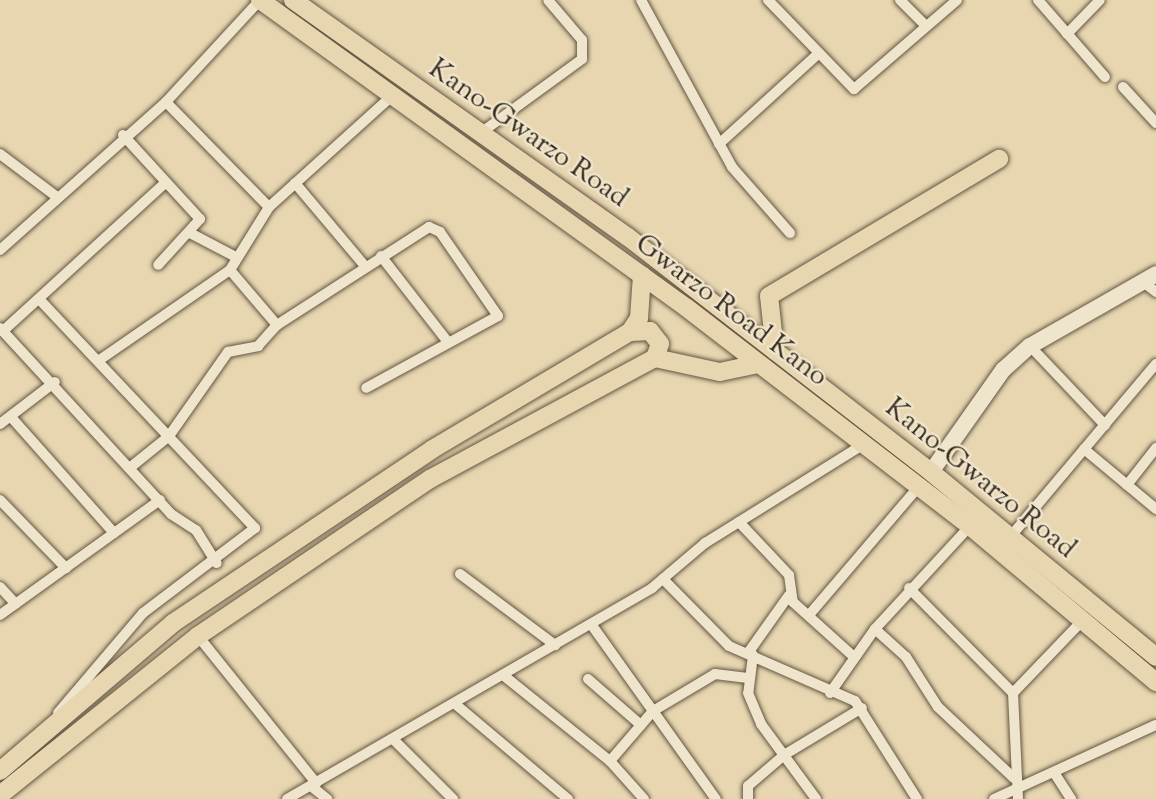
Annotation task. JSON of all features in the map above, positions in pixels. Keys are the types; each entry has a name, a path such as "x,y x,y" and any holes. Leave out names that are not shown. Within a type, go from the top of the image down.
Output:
{"main road":[{"name":"Gwarzo Road Kano","path":"260,0 395,93 642,275 970,526 1156,682"},
{"name":"Kano-Gwarzo Road","path":"293,0 482,132 775,351 1011,536 1156,657"},
{"path":"775,351 769,296 999,159"},
{"path":"0,771 173,623 432,450 630,332 639,318 642,275"},
{"path":"630,332 649,331 660,344 655,358"},
{"path":"0,795 198,636 430,478 655,358 720,372 757,364"}],"street":[{"path":"0,250 123,135 166,102 260,0"},
{"path":"482,132 582,59 582,40 548,0"},
{"path":"641,0 719,144 790,233"},
{"path":"768,0 854,89 957,0"},
{"path":"900,0 925,25"},
{"path":"1038,0 1105,77"},
{"path":"1067,34 1100,0"},
{"path":"719,144 819,52"},
{"path":"1123,87 1156,123"},
{"path":"98,361 230,270 268,207 395,93"},
{"path":"166,102 268,207"},
{"path":"123,135 164,184 198,215 190,233 158,265"},
{"path":"0,154 57,197"},
{"path":"295,183 365,266"},
{"path":"164,184 2,330 55,382 160,500 196,530 217,563"},
{"path":"132,466 169,436 228,352 258,346 277,325 419,231 440,232 498,316 366,388"},
{"path":"190,233 236,257"},
{"path":"381,256 448,342"},
{"path":"230,270 277,325"},
{"path":"931,472 1003,370 1030,346 1149,277 1156,292"},
{"path":"0,760 54,718 143,613 217,563 256,528 39,299"},
{"path":"1030,346 1105,425"},
{"path":"1011,536 1156,364"},
{"path":"0,424 55,382"},
{"path":"11,416 114,533"},
{"path":"287,799 591,624 663,579 739,522 864,444"},
{"path":"1084,449 1156,509"},
{"path":"1127,485 1156,449"},
{"path":"809,615 919,486"},
{"path":"0,500 66,568"},
{"path":"0,615 160,500"},
{"path":"739,522 789,575 789,595 750,654 748,678 761,724 816,799"},
{"path":"830,693 875,629 909,589 970,526"},
{"path":"460,574 555,645"},
{"path":"663,579 704,625 750,654 862,708 917,799"},
{"path":"0,586 16,604"},
{"path":"909,589 1013,693 1014,778 1017,795"},
{"path":"789,595 853,657"},
{"path":"1013,693 1082,621"},
{"path":"591,624 716,799"},
{"path":"875,629 906,657 938,707 1014,778"},
{"path":"198,636 327,799"},
{"path":"610,761 653,711 715,674 748,678"},
{"path":"503,675 610,761 644,799"},
{"path":"588,679 641,725"},
{"path":"454,703 568,799"},
{"path":"744,797 784,755 862,708"},
{"path":"994,799 1017,795 1156,725"},
{"path":"393,739 453,799"},
{"path":"1055,774 1071,799"}]}
